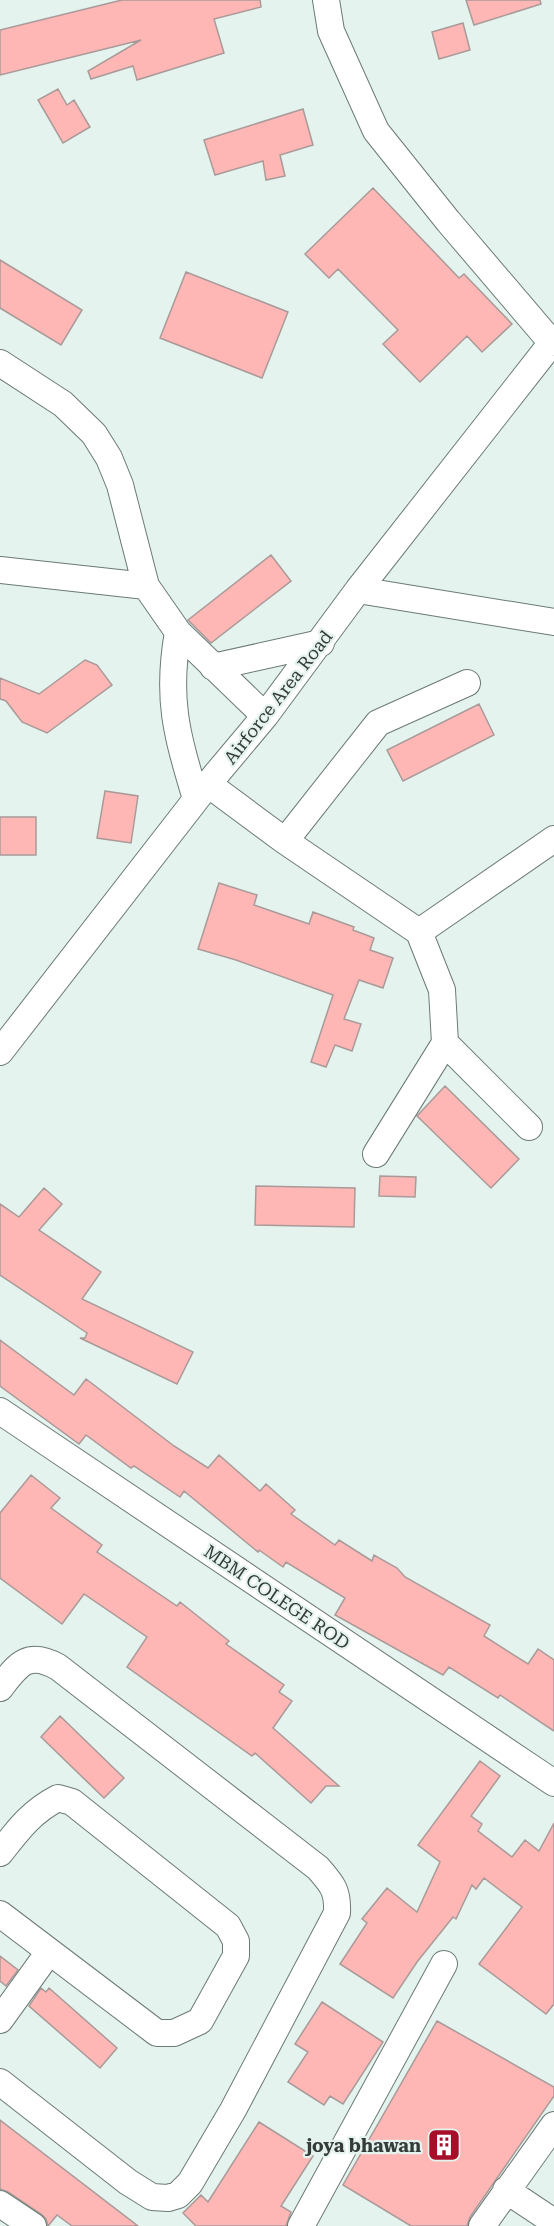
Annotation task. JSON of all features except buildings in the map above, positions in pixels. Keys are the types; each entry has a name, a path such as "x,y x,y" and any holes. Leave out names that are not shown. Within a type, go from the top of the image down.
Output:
{"street":[{"path":"326,0 332,31 376,131 448,221 553,341"},
{"name":"Airforce Area Road","path":"0,1052 202,792 265,716 358,590 553,341"},
{"path":"0,363 63,404 94,434 109,458 120,485 146,586 178,632 265,716"},
{"path":"0,570 146,586"},
{"path":"358,590 554,622"},
{"path":"178,632 172,666 172,701 178,738 202,792 285,841 419,932 442,990 445,1043 376,1155"},
{"path":"213,668 321,643"},
{"path":"285,841 378,723 467,683"},
{"path":"419,932 554,839"},
{"path":"445,1043 529,1127"},
{"name":"MBM COLEGE ROD","path":"0,1411 554,1783"},
{"path":"0,1688 18,1665 29,1659 44,1659 58,1667 318,1868 331,1882 338,1896 337,1913 239,2100 190,2183 178,2195 168,2198 152,2197 128,2182 0,2082"},
{"path":"0,1853 24,1822 41,1807 58,1798 72,1802 228,1926 236,1941 236,1956 200,2021 174,2033 157,2033 0,1914"},
{"path":"0,2019 49,1952"},
{"path":"301,2226 444,1964"},
{"path":"482,2226 506,2190 551,2135"},
{"path":"506,2190 554,2222"},
{"path":"0,2204 33,2226"}],"place":[{"name":"joya bhawan","path":"444,2145"}]}
